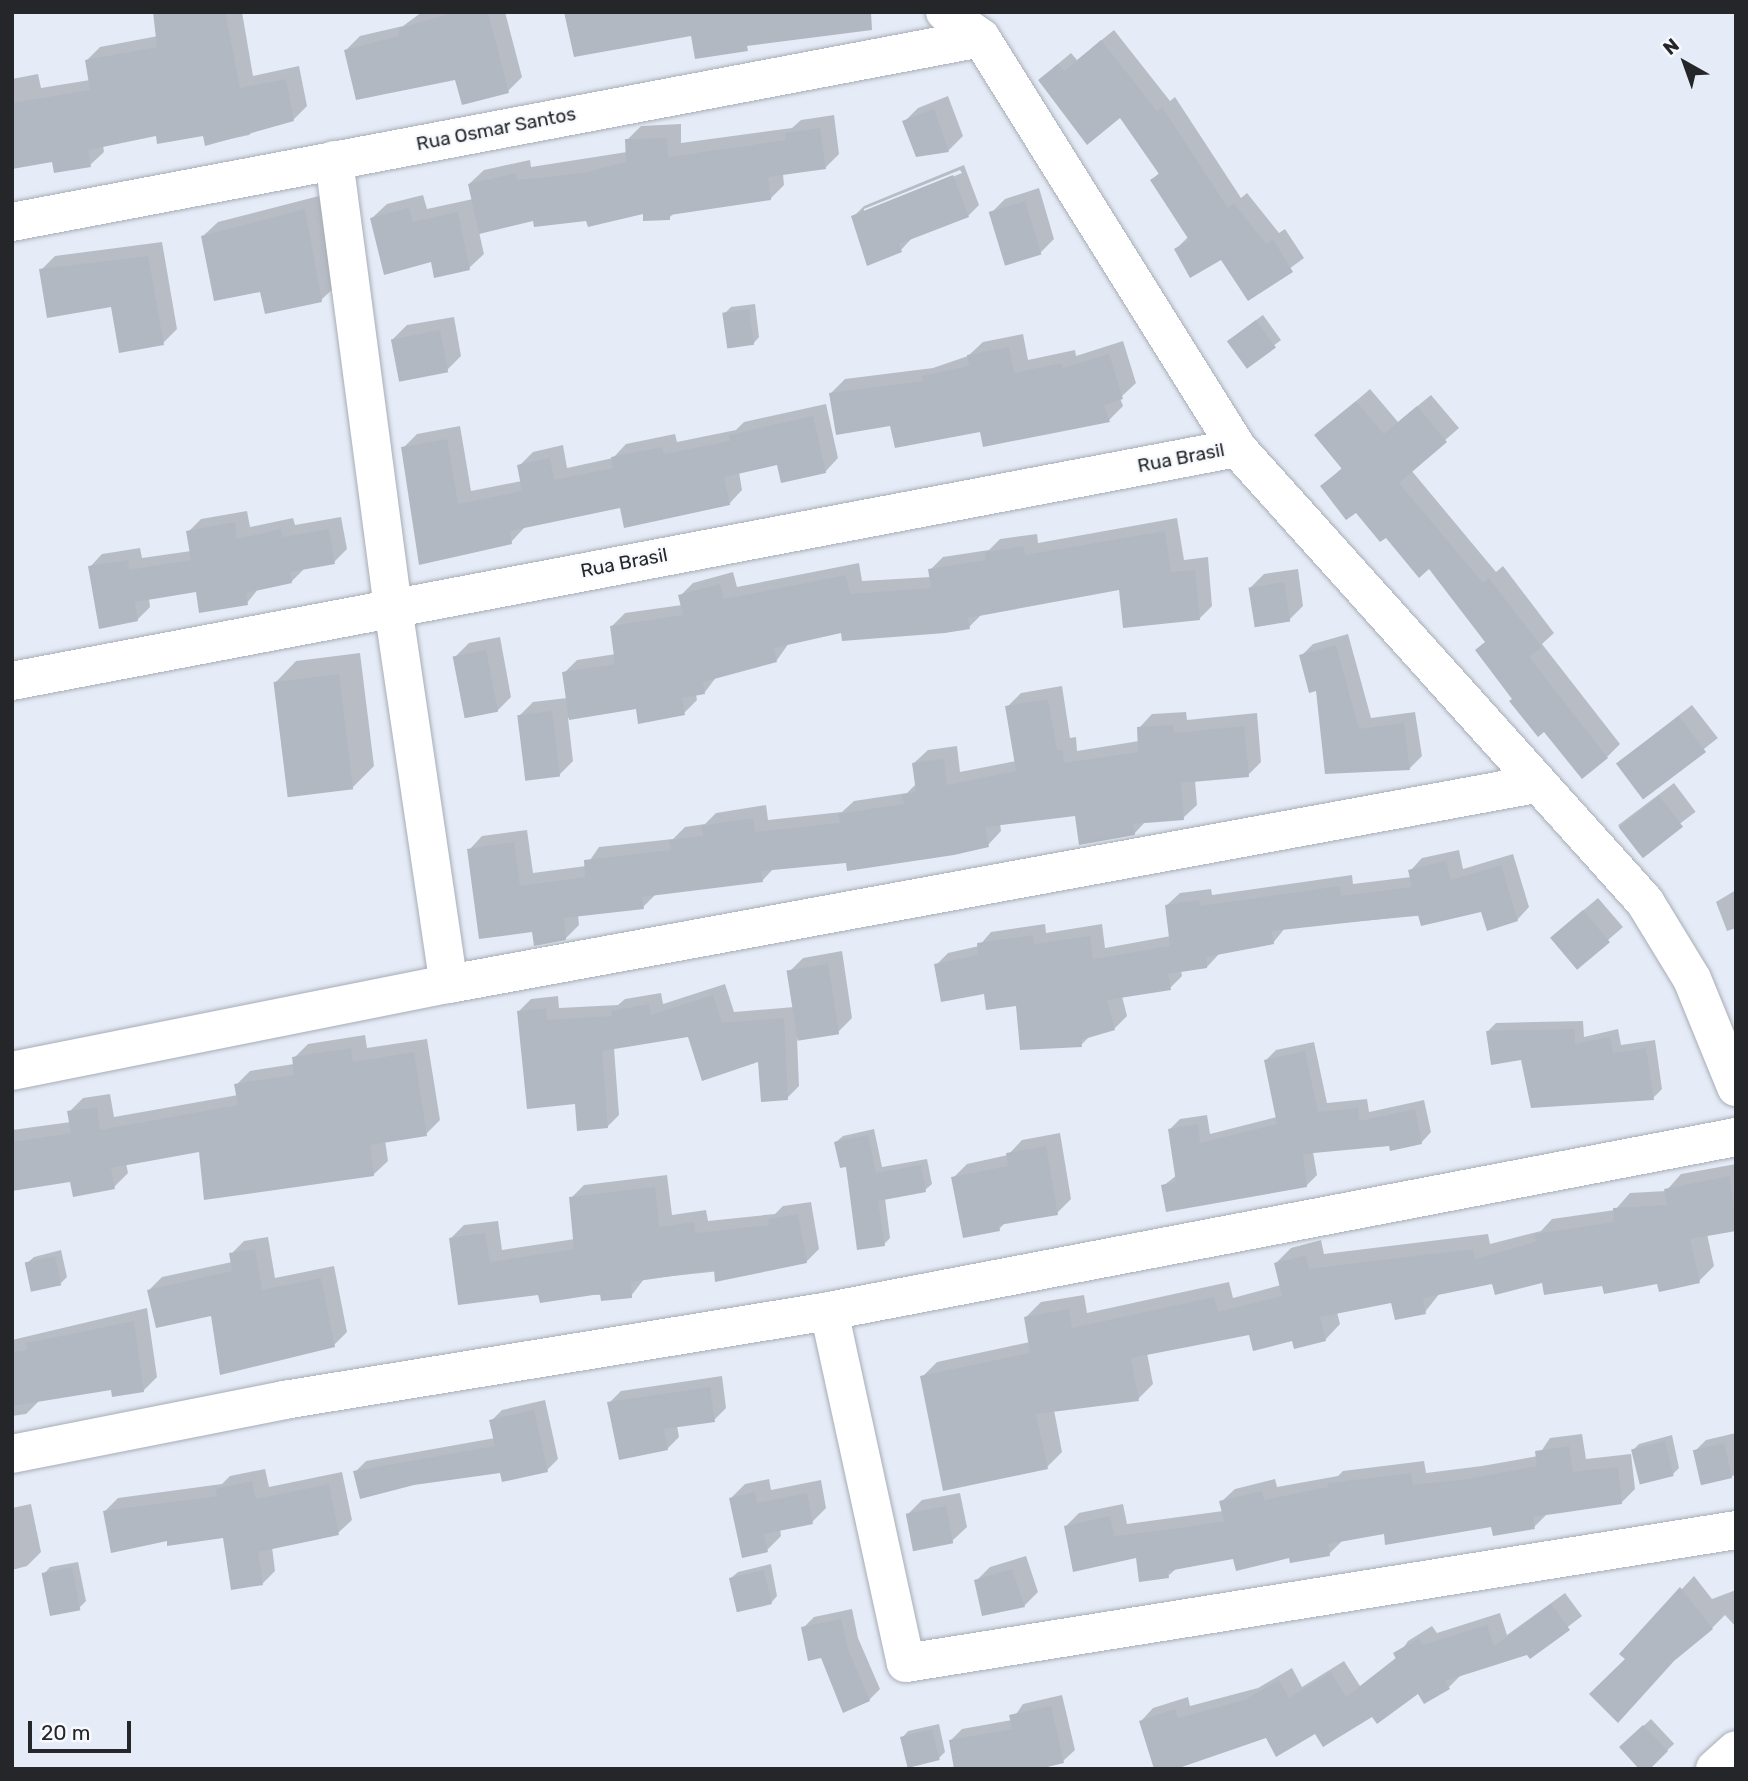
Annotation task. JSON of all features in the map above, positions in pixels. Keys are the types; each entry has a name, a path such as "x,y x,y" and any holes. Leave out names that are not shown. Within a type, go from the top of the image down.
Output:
{"street":[{"path":"944,12 981,38 1237,448 1535,784 1645,902 1692,979 1736,1087"},
{"name":"Rua Osmar Santos","path":"12,222 981,38"},
{"path":"334,160 393,607 449,984"},
{"name":"Rua Brasil","path":"12,681 1237,448"},
{"path":"12,1072 449,984 1535,784"},
{"path":"12,1454 284,1400 828,1311 1736,1137"},
{"path":"828,1311 905,1663 1736,1530"},
{"path":"1715,1769 1736,1750"}],"building":[{"path":"153,12 225,12 240,88 286,79 294,121 205,146 203,136 157,144 156,136 88,150 91,167 54,173 52,162 12,169 12,103 90,90 85,60 157,47"},
{"path":"456,12 488,12 509,93 462,105 455,80 356,100 344,50 399,36 399,28"},
{"path":"564,12 871,12 872,30 747,46 748,51 695,59 691,36 574,57"},
{"path":"1101,40 1157,111 1162,107 1228,208 1234,203 1266,244 1273,239 1293,272 1248,301 1221,260 1190,278 1174,249 1189,240 1150,180 1159,174 1120,118 1087,145 1038,80 1058,64 1065,71"},
{"path":"934,109 949,152 916,157 902,121"},
{"path":"820,128 826,169 768,177 771,200 670,215 670,220 643,221 643,214 588,227 586,221 534,227 533,221 479,234 468,184 516,173 517,180 583,173 626,162 625,139 667,138 668,157 786,140 785,133"},
{"path":"953,175 969,217 899,244 902,252 867,266 851,216"},
{"path":"1025,201 1041,255 1005,266 989,212"},
{"path":"409,208 413,222 458,212 470,270 434,278 431,262 384,275 370,218"},
{"path":"305,209 322,302 265,314 260,292 214,301 201,236"},
{"path":"148,256 164,345 119,353 111,307 47,318 39,269"},
{"path":"749,309 754,345 727,348 722,313"},
{"path":"1256,320 1276,348 1247,369 1227,341"},
{"path":"440,330 448,372 399,382 391,340"},
{"path":"1009,347 1014,373 1061,363 1063,368 1109,354 1123,399 1104,405 1110,422 983,447 980,432 895,448 890,426 836,435 829,393 923,381 922,376 969,366 967,355"},
{"path":"1356,401 1384,434 1417,406 1447,442 1399,483 1483,583 1489,578 1542,647 1529,657 1608,758 1582,779 1544,732 1538,737 1509,701 1512,699 1475,650 1485,642 1429,569 1419,578 1386,538 1380,542 1356,513 1346,520 1320,486 1342,469 1314,435"},
{"path":"813,416 826,473 781,483 777,465 724,477 730,505 624,528 620,508 510,531 512,544 419,565 401,447 447,439 458,504 522,491 517,465 550,458 554,480 613,468 611,457 662,447 664,454 730,441 729,435"},
{"path":"235,522 237,539 281,529 283,537 329,529 335,564 290,572 292,583 246,593 248,605 199,613 196,592 135,602 138,621 99,629 88,566 128,560 129,570 191,560 186,531"},
{"path":"1165,531 1171,572 1195,570 1200,620 1123,628 1119,590 968,618 970,629 945,633 842,641 841,633 774,648 777,662 703,682 705,694 682,698 685,715 638,724 636,709 569,720 562,672 615,664 610,626 683,615 678,595 720,584 724,599 846,575 850,594 931,588 928,569 986,560 985,552 1024,546 1025,555"},
{"path":"1284,582 1290,622 1255,627 1248,588"},
{"path":"1336,645 1359,729 1404,723 1410,770 1325,774 1316,691 1309,693 1299,655"},
{"path":"486,650 498,712 465,718 453,656"},
{"path":"339,674 353,789 288,797 273,682"},
{"path":"1048,699 1057,750 1063,750 1064,763 1138,752 1137,727 1173,725 1174,733 1244,726 1249,777 1181,783 1184,820 1133,824 1135,835 1079,845 1075,816 985,827 989,847 954,855 847,871 846,863 761,871 763,882 642,897 644,909 564,918 566,940 534,946 532,932 479,939 467,849 514,842 520,886 585,877 584,860 671,850 669,840 703,836 701,826 753,818 755,832 840,823 838,814 904,804 902,795 916,792 912,763 944,759 947,785 1016,771 1005,706"},
{"path":"552,711 560,777 525,781 517,715"},
{"path":"1679,716 1706,752 1643,799 1616,764"},
{"path":"1659,796 1683,827 1643,858 1619,827"},
{"path":"1446,861 1451,880 1501,865 1518,921 1487,931 1481,912 1421,926 1418,915 1272,931 1274,944 1206,957 1207,968 1168,974 1171,990 1107,1000 1115,1030 1081,1040 1082,1047 1020,1050 1016,1006 986,1010 984,994 941,1002 934,964 978,955 977,943 1033,935 1034,944 1090,936 1093,959 1170,946 1165,905 1199,900 1200,906 1340,886 1341,896 1412,887 1408,870"},
{"path":"1583,910 1610,942 1577,970 1550,938"},
{"path":"828,964 839,1034 798,1041 787,971"},
{"path":"713,995 722,1023 784,1018 788,1100 761,1102 758,1062 702,1081 688,1037 602,1051 608,1128 577,1131 575,1104 527,1109 517,1011 546,1008 547,1020 612,1016 611,1011 649,1004 651,1015"},
{"path":"1575,1029 1575,1044 1610,1037 1613,1053 1646,1048 1654,1100 1531,1108 1521,1060 1491,1065 1486,1031"},
{"path":"351,1048 353,1062 414,1052 427,1136 370,1145 374,1176 204,1200 199,1152 111,1168 115,1189 73,1197 70,1182 12,1191 12,1142 71,1133 67,1111 97,1107 100,1130 238,1105 234,1084 294,1075 292,1057"},
{"path":"1305,1051 1318,1112 1358,1108 1359,1121 1415,1109 1422,1144 1390,1151 1389,1146 1303,1154 1307,1187 1166,1212 1161,1185 1176,1182 1168,1129 1198,1124 1200,1143 1277,1124 1264,1060"},
{"path":"868,1135 876,1173 921,1165 926,1192 878,1201 885,1246 857,1250 846,1167 840,1168 834,1142"},
{"path":"1046,1146 1058,1215 999,1225 1000,1231 963,1238 951,1177 1008,1166 1006,1153"},
{"path":"1730,1176 1736,1231 1690,1239 1700,1283 1659,1292 1657,1284 1604,1294 1602,1286 1544,1295 1542,1283 1495,1295 1492,1284 1423,1298 1426,1314 1395,1320 1391,1303 1320,1317 1326,1341 1294,1349 1292,1341 1253,1351 1249,1335 1131,1358 1139,1401 1036,1414 1048,1469 943,1491 920,1376 1030,1353 1024,1317 1069,1309 1072,1328 1214,1297 1218,1312 1282,1296 1274,1263 1306,1255 1309,1269 1473,1249 1475,1259 1536,1242 1535,1234 1614,1222 1613,1208 1667,1205 1664,1189"},
{"path":"655,1187 659,1227 694,1222 695,1233 769,1225 768,1219 798,1214 807,1263 715,1282 714,1270 631,1282 632,1298 601,1301 600,1294 540,1303 538,1295 458,1305 449,1238 485,1233 490,1262 574,1249 569,1197"},
{"path":"255,1249 262,1290 321,1278 335,1347 220,1375 211,1316 156,1328 147,1290 232,1271 229,1253"},
{"path":"55,1256 61,1285 31,1292 25,1262"},
{"path":"134,1321 144,1392 112,1397 111,1390 12,1406 12,1352 27,1350 27,1343"},
{"path":"710,1387 715,1422 664,1429 668,1450 619,1460 607,1402"},
{"path":"534,1410 548,1472 502,1482 500,1473 414,1485 360,1499 353,1471 495,1446 489,1420"},
{"path":"1665,1441 1674,1476 1640,1484 1631,1449"},
{"path":"1724,1443 1732,1478 1701,1485 1693,1450"},
{"path":"1569,1446 1573,1472 1618,1467 1622,1504 1533,1517 1535,1529 1493,1536 1491,1527 1385,1545 1384,1534 1328,1544 1330,1556 1290,1563 1289,1558 1236,1571 1233,1559 1168,1571 1169,1578 1139,1582 1136,1558 1073,1572 1064,1526 1110,1516 1114,1536 1181,1528 1224,1521 1219,1501 1262,1491 1264,1500 1328,1487 1328,1483 1411,1473 1413,1485 1467,1479 1537,1466 1535,1451"},
{"path":"252,1481 256,1499 329,1484 339,1535 258,1552 263,1585 231,1590 223,1538 167,1546 167,1541 111,1553 103,1511 217,1496 215,1489"},
{"path":"755,1492 757,1503 807,1493 813,1524 764,1534 768,1552 742,1558 729,1498"},
{"path":"946,1506 953,1543 913,1551 906,1514"},
{"path":"72,1567 80,1610 50,1616 42,1573"},
{"path":"1012,1569 1025,1607 982,1616 974,1580"},
{"path":"764,1570 772,1604 737,1612 729,1578"},
{"path":"1680,1587 1713,1629 1674,1661 1618,1723 1589,1694 1625,1659 1619,1654"},
{"path":"1551,1604 1570,1630 1530,1659 1527,1655 1445,1681 1450,1689 1424,1704 1418,1694 1377,1724 1372,1717 1323,1747 1315,1734 1276,1757 1266,1738 1176,1769 1154,1769 1139,1721 1175,1709 1178,1718 1244,1700 1279,1680 1289,1698 1331,1672 1346,1697 1396,1659 1393,1653 1419,1638 1423,1645 1487,1625 1494,1646"},
{"path":"841,1619 848,1649 870,1701 843,1713 821,1658 808,1661 801,1627"},
{"path":"1051,1706 1064,1763 1039,1769 954,1769 949,1740 1012,1729 1009,1715"},
{"path":"1643,1725 1668,1751 1650,1769 1639,1769 1619,1747"},
{"path":"932,1729 940,1760 908,1768 900,1737"}]}
